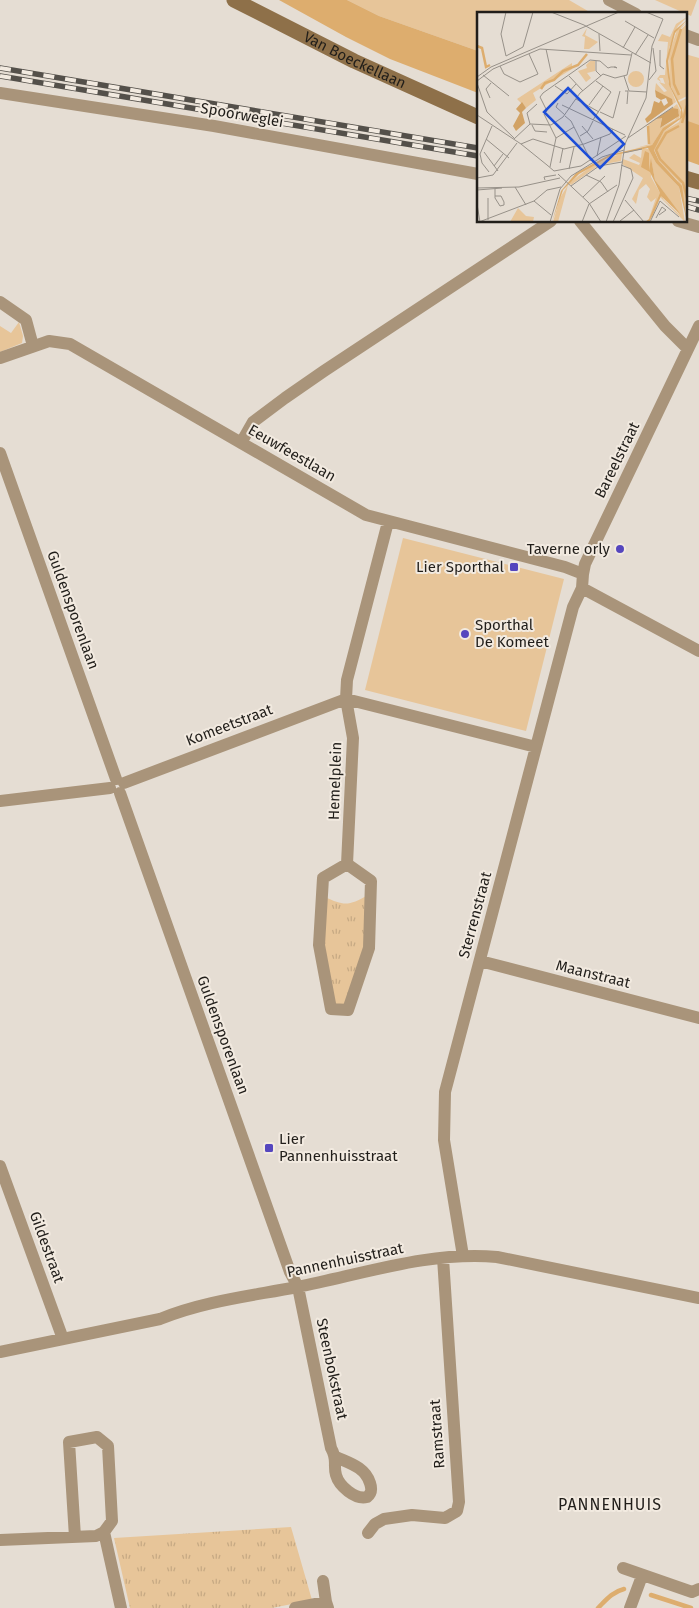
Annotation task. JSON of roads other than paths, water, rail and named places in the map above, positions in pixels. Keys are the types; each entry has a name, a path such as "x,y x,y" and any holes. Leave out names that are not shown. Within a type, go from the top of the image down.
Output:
{"street":[{"name":"Van Boeckellaan","path":"234,0 354,61 477,117"},
{"path":"609,0 632,12"},
{"path":"686,35 699,40"},
{"name":"Spoorweglei","path":"0,93 214,126 477,174"},
{"path":"686,178 699,182"},
{"path":"241,442 253,422 285,398 549,222"},
{"path":"581,222 665,326 688,349"},
{"path":"682,222 699,227"},
{"path":"0,302 26,320 33,346"},
{"name":"Bareelstraat","path":"582,588 586,564 699,326"},
{"name":"Eeuwfeestlaan","path":"0,358 49,341 70,344 366,515 565,567 583,574"},
{"name":"Guldensporenlaan","path":"0,452 290,1272 298,1287"},
{"path":"388,522 348,680 346,699 536,747"},
{"path":"582,588 699,652"},
{"name":"Sterrenstraat","path":"463,1256 444,1140 445,1092 573,607 582,588"},
{"name":"Komeetstraat","path":"0,801 118,786 346,699"},
{"name":"Hemelplein","path":"346,699 353,738 347,864"},
{"path":"347,864 371,881 368,948 348,1010 331,1009 319,945 323,878 347,864"},
{"name":"Maanstraat","path":"480,961 699,1018"},
{"name":"Gildestraat","path":"0,1166 63,1339"},
{"name":"Pannenhuisstraat","path":"0,1352 160,1319 205,1304 298,1287 402,1264 463,1256 497,1257 699,1298"},
{"name":"Ramstraat","path":"368,1533 375,1524 384,1519 412,1515 445,1518 457,1511 459,1502 442,1258"},
{"name":"Steenbokstraat","path":"298,1287 331,1448 336,1457"},
{"path":"0,1540 75,1538 96,1536 104,1532 112,1521 108,1446 97,1437 69,1442 75,1538"},
{"path":"104,1532 121,1608"},
{"path":"623,1568 692,1592 699,1589"},
{"path":"630,1608 642,1576"},
{"path":"295,1608 327,1605 322,1581"}],"waterway":[{"path":"598,1608 613,1594 624,1589"},
{"path":"651,1595 691,1608"}],"railway":[{"path":"0,68 477,148"},
{"path":"0,76 477,156"},
{"path":"686,198 699,201"},
{"path":"686,206 699,210"}],"place":[{"name":"Taverne orly","path":"620,549"},
{"name":"Lier Sporthal","path":"514,567"},
{"name":"Sporthal De Komeet","path":"465,634"},
{"name":"Lier Pannenhuisstraat","path":"269,1148"}],"district":[{"name":"PANNENHUIS","path":"610,1504"}]}
